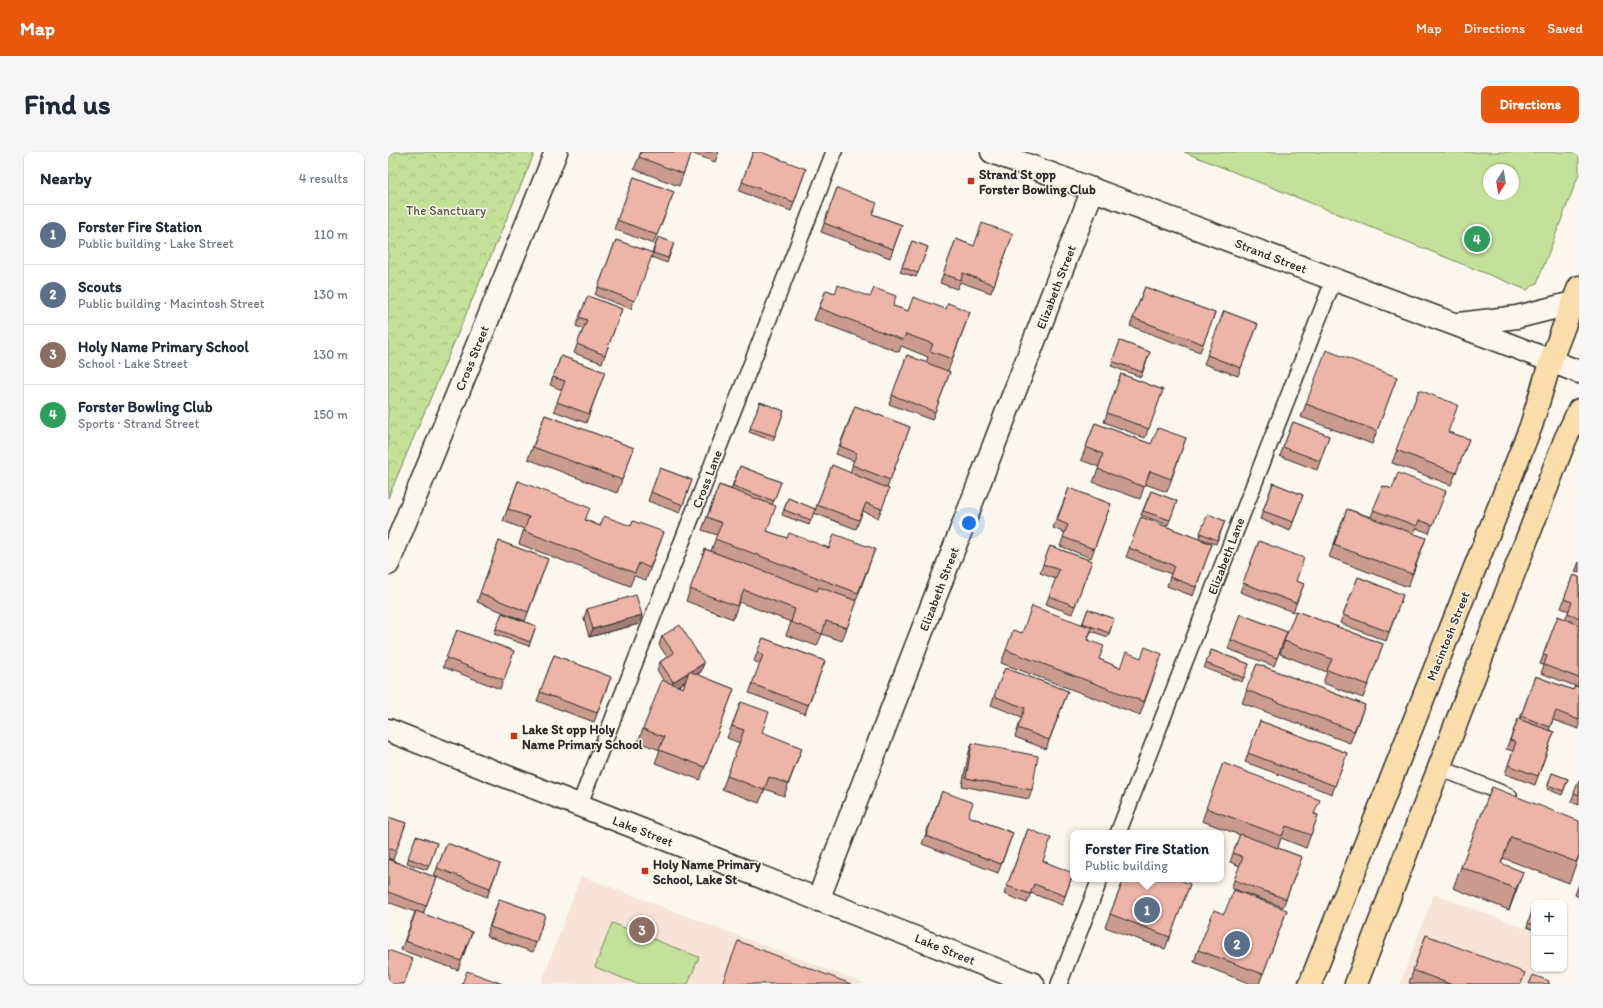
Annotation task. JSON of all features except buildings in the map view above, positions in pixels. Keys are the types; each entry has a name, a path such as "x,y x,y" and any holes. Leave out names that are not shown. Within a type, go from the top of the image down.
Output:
{"main road":[{"name":"Macintosh Street","path":"1310,984 1531,426 1551,360 1576,295"},
{"path":"1356,984 1438,767 1565,440 1578,414"}],"street":[{"name":"Cross Street","path":"388,564 556,152"},
{"name":"Strand Street","path":"992,152 1551,360 1579,372"},
{"name":"Elizabeth Street","path":"818,900 1093,189"},
{"path":"1456,325 1517,317 1576,295"},
{"name":"Lake Street","path":"388,730 1033,984"}],"lane":[{"name":"Cross Lane","path":"579,806 834,152"},
{"name":"Elizabeth Lane","path":"1119,830 1334,279"},
{"path":"1438,767 1520,801"},
{"path":"1059,984 1099,882"}],"shaded area":[{"path":"581,876 866,984 541,984"},
{"path":"1434,894 1531,931 1531,972 1532,972 1528,984 1400,984"}],"green space":[{"name":"The Sanctuary","path":"388,152 535,152 388,498"},
{"path":"1184,152 1579,152 1579,174 1537,283 1527,290"},
{"path":"612,923 699,957 688,984 637,984 595,967"}],"place":[{"name":"Strand St opp Forster Bowling Club","path":"971,181"},
{"name":"Forster Bowling Club","path":"1477,239"},
{"name":"Lake St opp Holy Name Primary School","path":"514,736"},
{"name":"Holy Name Primary School, Lake St","path":"645,871"},
{"name":"Forster Fire Station","path":"1147,910"},
{"name":"Holy Name Primary School","path":"642,930"},
{"name":"Scouts","path":"1237,944"}]}
